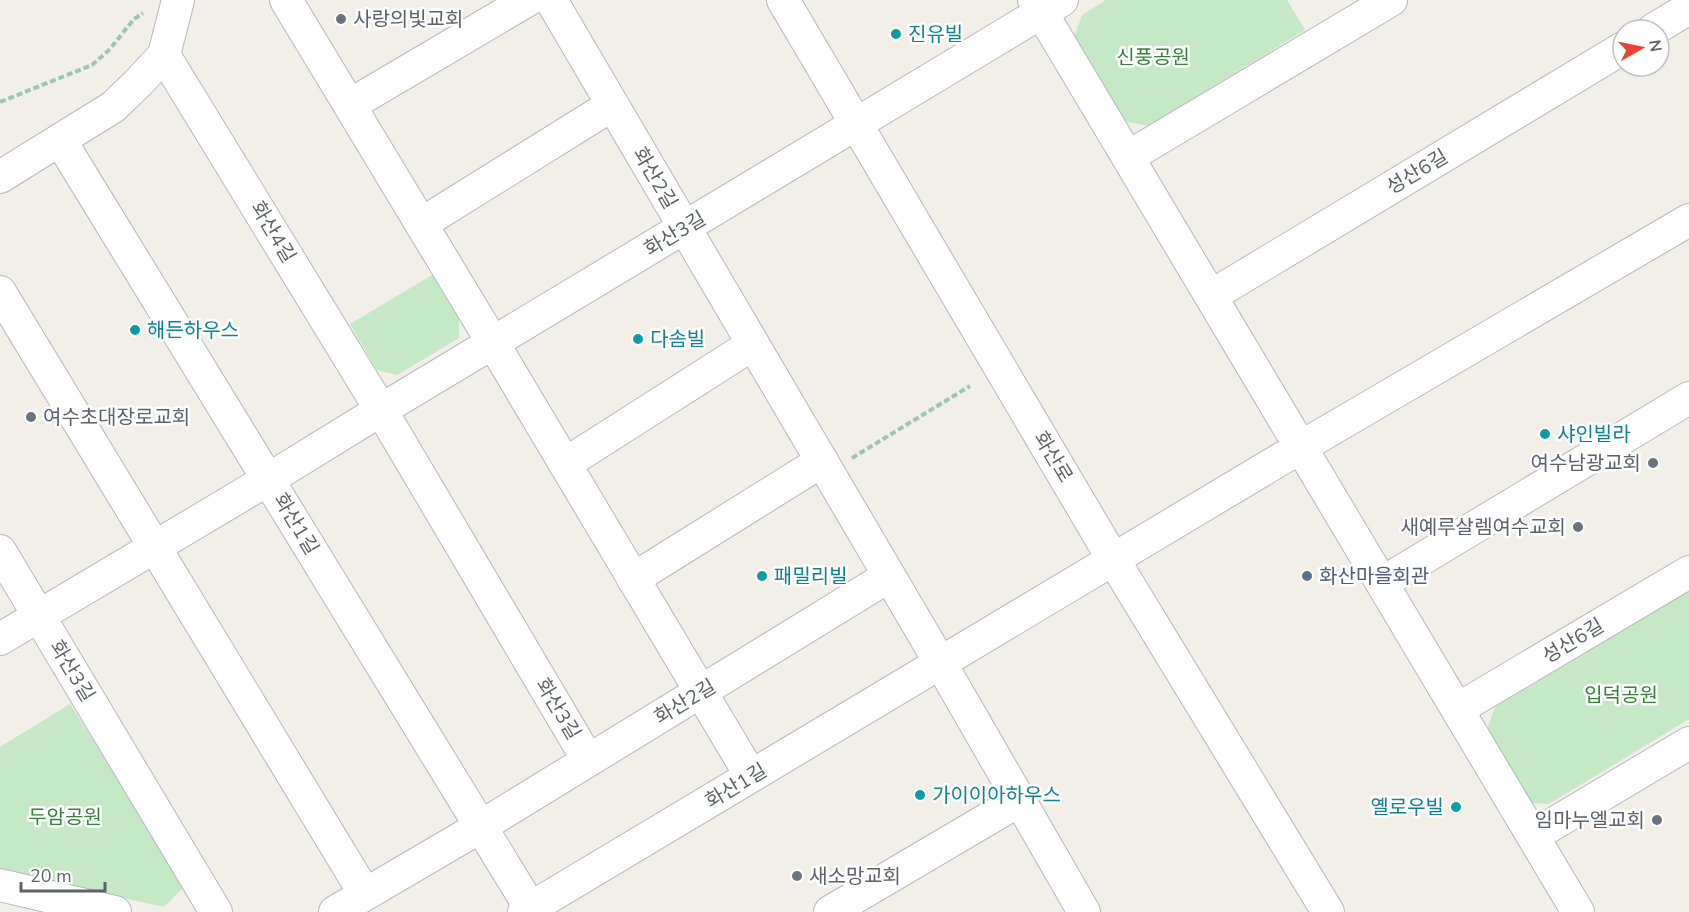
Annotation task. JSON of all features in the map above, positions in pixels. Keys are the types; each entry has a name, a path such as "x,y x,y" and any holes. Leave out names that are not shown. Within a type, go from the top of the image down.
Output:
{"street":[{"path":"286,0 751,776"},
{"path":"350,105 528,0"},
{"name":"화산2길","path":"551,0 1084,912"},
{"name":"화산로","path":"783,0 1113,559 1328,912"},
{"path":"1128,157 1391,0"},
{"path":"1671,18 1689,7 1686,0"},
{"path":"0,177 112,106 138,83 164,55 166,4"},
{"path":"1046,4 1128,157 1578,912"},
{"name":"화산3길","path":"0,639 685,228 1046,4"},
{"name":"화산4길","path":"164,55 381,410"},
{"name":"성산6길","path":"1211,296 1611,55"},
{"path":"421,224 612,105"},
{"name":"화산1길","path":"60,140 269,479 529,911 1301,447"},
{"path":"1301,447 1689,220"},
{"path":"0,292 365,894"},
{"path":"565,464 753,344"},
{"path":"1382,583 1689,398"},
{"name":"화산3길","path":"381,410 588,760"},
{"path":"633,579 825,467"},
{"path":"0,551 39,616"},
{"name":"성산6길","path":"1458,709 1689,573"},
{"name":"화산2길","path":"480,827 889,576"},
{"name":"화산3길","path":"39,616 216,912"},
{"path":"1533,836 1689,743"},
{"path":"830,912 1020,800"},
{"path":"335,912 480,827"},
{"path":"0,885 115,912"}],"path":[{"path":"0,102 92,65 110,49 134,19 166,4"},
{"path":"825,467 970,386"}],"green space":[{"name":"신풍공원","path":"1106,0 1287,0 1305,30 1148,126 1125,121 1074,37 1082,15"},
{"path":"432,275 459,319 459,338 397,375 377,370 350,324"},
{"name":"입덕공원","path":"1689,589 1689,719 1549,804 1521,802 1484,738 1495,707"},
{"name":"두암공원","path":"70,704 186,885 164,907 0,870 0,747"}],"place":[{"name":"사랑의빛교회","path":"341,19"},
{"name":"진유빌","path":"896,34"},
{"name":"해든하우스","path":"135,330"},
{"name":"다솜빌","path":"638,339"},
{"name":"여수초대장로교회","path":"31,417"},
{"name":"샤인빌라","path":"1545,434"},
{"name":"여수남광교회","path":"1653,463"},
{"name":"새예루살렘여수교회","path":"1578,527"},
{"name":"패밀리빌","path":"762,576"},
{"name":"화산마을회관","path":"1307,576"},
{"name":"가이이아하우스","path":"920,795"},
{"name":"옐로우빌","path":"1456,807"},
{"name":"임마누엘교회","path":"1657,820"},
{"name":"새소망교회","path":"797,876"}]}
